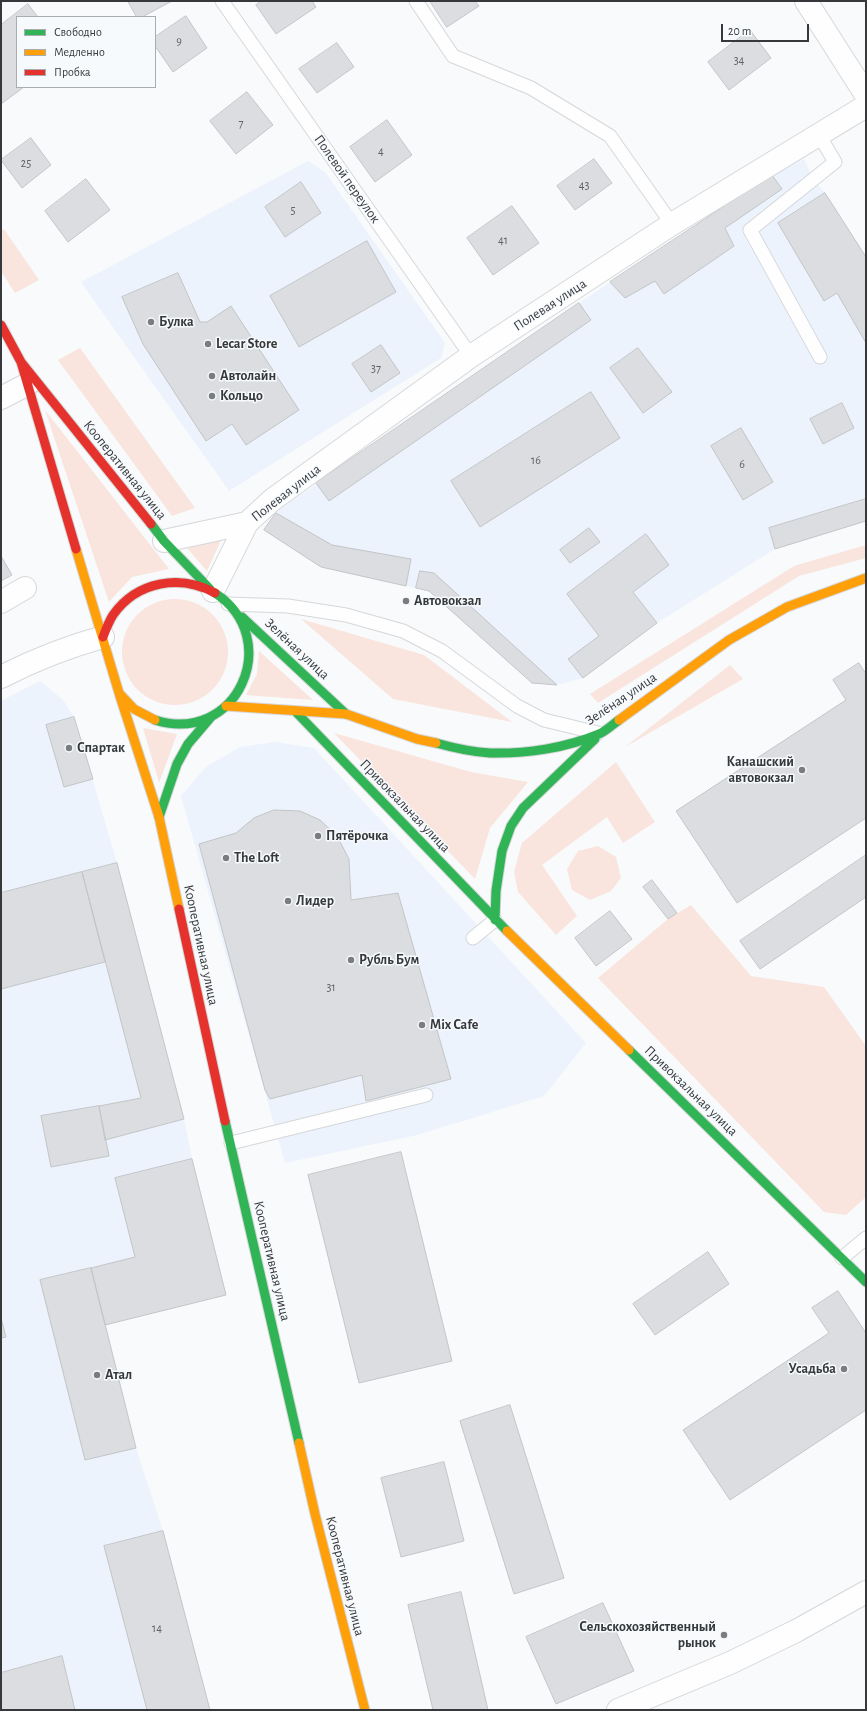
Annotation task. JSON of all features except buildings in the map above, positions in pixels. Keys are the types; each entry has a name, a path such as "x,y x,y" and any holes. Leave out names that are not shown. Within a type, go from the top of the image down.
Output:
{"street":[{"path":"806,1 866,95"},
{"name":"Полевая улица","path":"221,598 247,523 272,500 472,356 672,224 866,106"},
{"name":"Кооперативная улица","path":"1,325 21,362 164,541 221,598"},
{"name":"Кооперативная улица","path":"21,362 119,693 159,817 315,1514 365,1710"},
{"path":"1,398 28,384"},
{"name":"Полевая улица","path":"164,541 247,523"},
{"name":"Зелёная улица","path":"226,706 346,714 417,739 464,750 490,753 521,752 567,745 600,734 729,640 787,607 866,578"},
{"path":"1,677 32,661 71,646 103,637 113,615 128,598 144,587 168,582 190,583 221,598 243,624 248,641 249,661 245,678 240,689 226,706 211,717 188,744 177,764 159,817"},
{"path":"1,602 25,588"},
{"name":"Зелёная улица","path":"221,598 346,714"},
{"path":"119,693 127,704 138,714 157,721 176,724 193,723 211,717"},
{"name":"Привокзальная улица","path":"295,711 495,920 866,1282"},
{"path":"495,920 496,891 502,851 511,826 523,808 600,734"},
{"path":"618,1710 730,1663 796,1631 866,1592"}],"lane":[{"name":"Полевой переулок","path":"222,1 472,356"},
{"path":"416,1 453,56 531,88 610,136 672,224"},
{"path":"819,135 835,162 750,230 820,357"},
{"path":"221,598 346,615 403,631 442,651 516,706 544,720 600,734"},
{"path":"473,938 495,920"},
{"path":"231,1143 426,1095"},
{"path":"842,1258 866,1238"}],"shaded area":[{"path":"804,159 813,179 825,193 866,257 866,521 775,549 657,623 583,678 557,685 532,683 429,591 321,567 264,530 276,513 283,507 579,303 772,175"},
{"path":"308,161 325,172 445,343 441,358 229,491 81,282"},
{"path":"4,229 39,280 15,293 1,271 1,231"},
{"path":"80,348 195,508 172,516 58,360"},
{"path":"45,410 169,569 132,577 109,602"},
{"path":"222,538 207,571 185,546"},
{"path":"866,545 866,558 799,576 598,703 590,694 794,566"},
{"path":"175,599 195,603 213,614 224,632 228,652 224,672 213,690 195,701 175,705 155,701 137,690 126,672 122,652 126,632 137,614 155,603"},
{"path":"301,619 424,655 512,722 393,699"},
{"path":"259,651 313,700 246,695 257,674"},
{"path":"730,665 743,679 625,747"},
{"path":"40,681 63,700 74,717 117,863 184,1119 192,1159 105,1325 136,1448 163,1531 210,1710 1,1710 1,701"},
{"path":"143,728 177,734 159,783 159,782"},
{"path":"334,733 471,772 528,782 490,828 475,879"},
{"path":"275,742 314,748 586,1043 544,1096 417,1135 285,1163 181,796 206,767 240,747"},
{"path":"616,762 655,822 623,843 607,817 542,865 577,916 556,935 518,892 514,872 522,843"},
{"path":"598,846 616,857 621,878 611,891 590,900 572,890 567,869 578,851"},
{"path":"691,905 751,976 824,987 866,1046 866,1197 846,1215 824,1212 598,978 668,919"}],"traffic: fast":[{"path":"151,524 164,541 210,589"},
{"path":"155,720 184,724 209,718 228,703 242,684 248,660 247,636 236,613 215,593"},
{"path":"242,617 346,714"},
{"path":"295,711 507,931"},
{"path":"159,817 177,764 188,744 211,717"},
{"path":"436,743 463,750 490,753 532,751 586,739 602,733 619,720"},
{"path":"495,920 496,891 502,851 511,826 523,808 595,739"},
{"path":"629,1050 866,1282"},
{"path":"225,1121 299,1443"}],"traffic: slow":[{"path":"76,549 119,693 134,709 155,720"},
{"path":"619,720 729,640 787,607 866,578"},
{"path":"119,693 159,817 179,909"},
{"path":"226,706 346,714 417,739 436,743"},
{"path":"507,931 629,1050"},
{"path":"299,1443 315,1514 365,1710"}],"traffic: jam":[{"path":"1,325 21,362 151,524"},
{"path":"21,362 76,549"},
{"path":"103,637 113,615 134,595 147,588 160,584 188,584 202,587 215,593"},
{"path":"179,909 225,1121"}],"place":[{"name":"Булка","path":"151,322"},
{"name":"Lecar Store","path":"208,344"},
{"name":"Автолайн","path":"212,376"},
{"name":"Кольцо","path":"212,396"},
{"name":"Автовокзал","path":"406,601"},
{"name":"Спартак","path":"69,748"},
{"name":"Канашский автовокзал","path":"802,770"},
{"name":"Пятёрочка","path":"318,836"},
{"name":"The Loft","path":"226,858"},
{"name":"Лидер","path":"288,901"},
{"name":"Рубль Бум","path":"351,960"},
{"name":"Mix Cafe","path":"422,1025"},
{"name":"Усадьба","path":"844,1369"},
{"name":"Атал","path":"97,1375"},
{"name":"Сельскохозяйственный рынок","path":"724,1635"}]}
